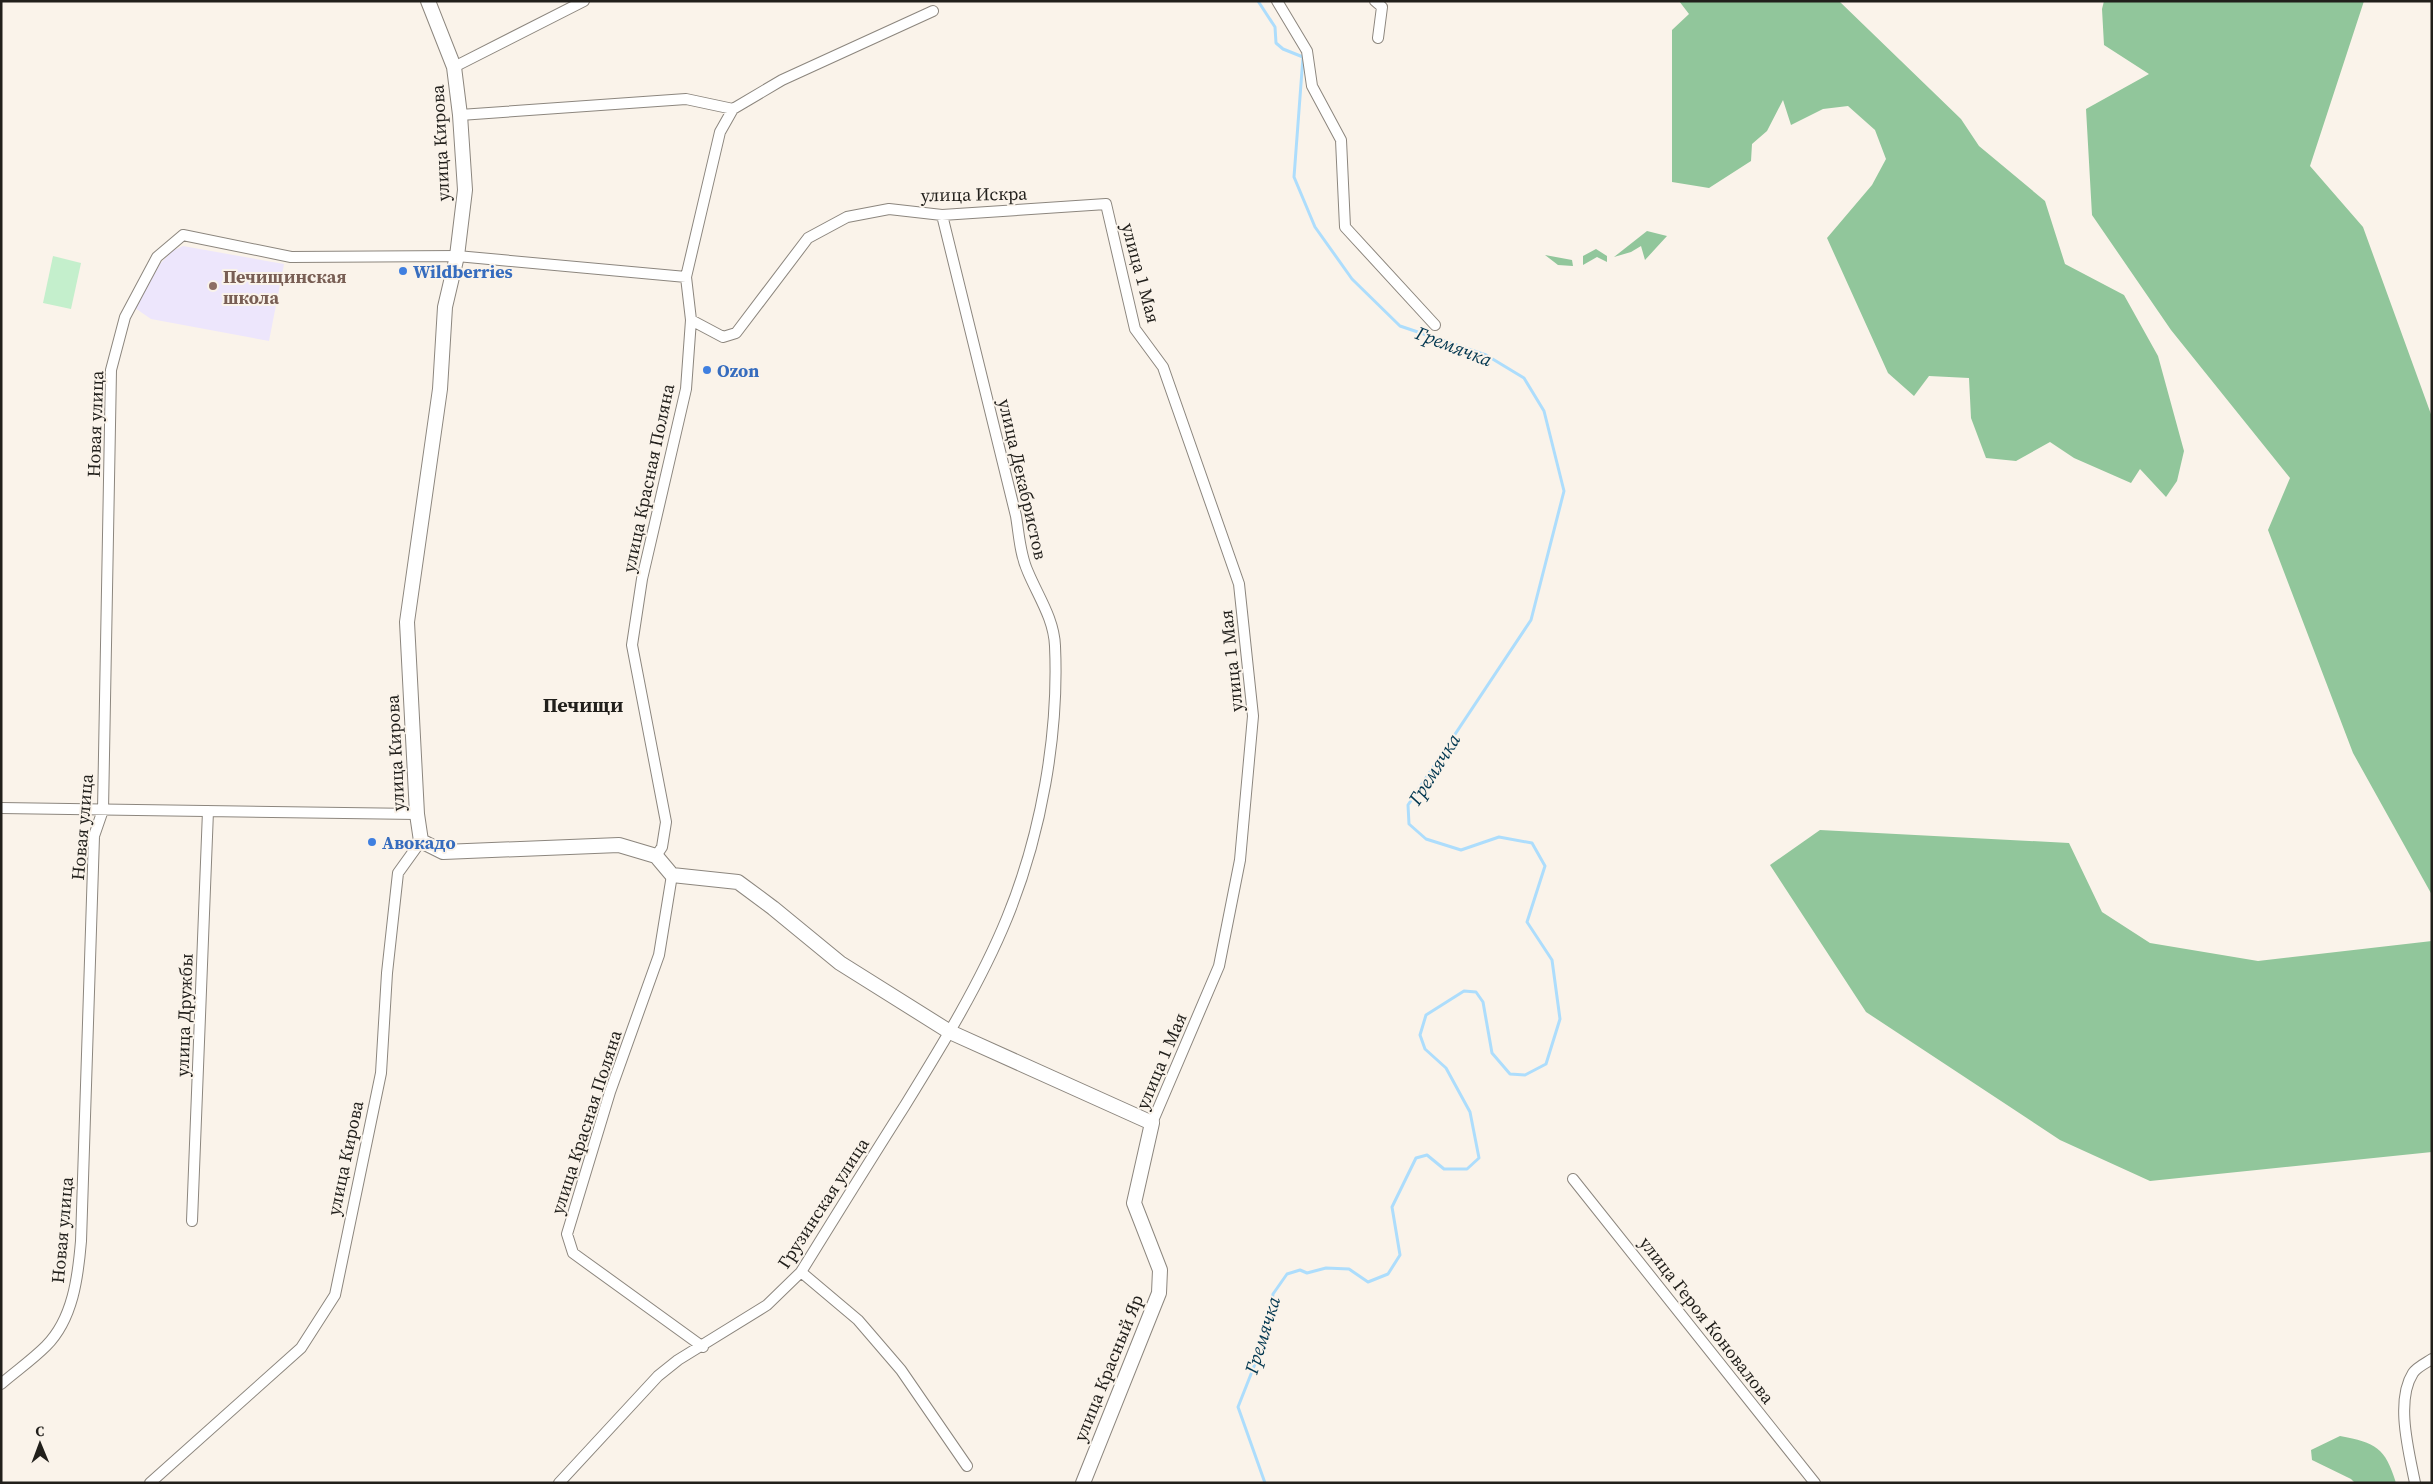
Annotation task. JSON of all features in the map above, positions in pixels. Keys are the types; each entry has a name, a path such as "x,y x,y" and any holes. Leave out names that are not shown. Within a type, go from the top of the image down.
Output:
{"street":[{"name":"улица Кирова","path":"150,1483 301,1348 335,1295 382,1073 387,973 398,873 421,842 417,814 407,622 440,389 445,307 458,256 465,190 460,115 454,67 428,1"},
{"path":"454,67 584,1"},
{"path":"1277,1 1307,51 1312,86 1340,140 1345,227 1435,325"},
{"path":"1375,1 1382,7 1378,38"},
{"path":"460,115 686,99 734,109 782,80 933,11"},
{"name":"улица Красная Поляна","path":"656,856 662,848 666,822 632,645 642,578 686,389 691,320 686,277 720,132 734,109"},
{"name":"улица Искра","path":"691,320 723,337 736,334 808,238 847,218 888,209 942,215 1106,204"},
{"name":"улица 1 Мая","path":"1106,204 1135,329 1163,367 1239,584 1253,716 1240,860 1219,966 1152,1124"},
{"name":"улица Декабристов","path":"942,215 1016,516 1022,555 1027,571 1044,604 1055,643 1055,702 1049,763 1021,878 1006,919 950,1032"},
{"name":"Новая улица","path":"1,1384 47,1345 62,1323 78,1283 82,1232 94,836 103,810 112,370 125,317 157,257 183,235 291,257 458,256"},
{"path":"458,256 686,277"},
{"path":"1,808 417,814"},
{"name":"улица Дружбы","path":"192,1221 208,812"},
{"path":"421,842 443,852 619,845 656,856 672,875 738,882 774,908 840,963 950,1032 1152,1124"},
{"name":"улица Красная Поляна","path":"672,875 659,955 610,1092 568,1234 573,1253 703,1347"},
{"name":"Грузинская улица","path":"559,1483 658,1376 678,1360 703,1347 767,1305 801,1272 950,1032"},
{"name":"улица Красный Яр","path":"1083,1483 1159,1293 1160,1270 1134,1203 1152,1124"},
{"name":"улица Героя Коновалова","path":"1573,1179 1815,1483"},
{"path":"801,1272 858,1320 894,1363 967,1466"},
{"path":"2415,1483 2405,1434 2406,1391 2414,1371 2432,1359"}],"shaded area":[{"name":"Печищинская школа","path":"183,246 284,264 269,341 151,319 135,308 160,264 172,251"}],"green space":[{"path":"1679,1 1839,1 1961,119 1979,146 2045,201 2065,264 2124,295 2158,356 2184,451 2177,481 2166,497 2140,469 2131,483 2074,458 2050,442 2016,461 1986,458 1971,418 1969,378 1929,376 1914,396 1888,373 1827,238 1872,185 1886,159 1875,130 1848,106 1823,109 1791,125 1783,100 1767,131 1752,144 1751,161 1709,188 1672,182 1672,30 1689,14"},
{"path":"2104,1 2364,1 2310,166 2363,227 2432,417 2432,895 2353,753 2268,530 2290,478 2171,330 2092,215 2086,109 2149,74 2104,45 2102,9"},
{"path":"1647,231 1667,236 1645,260 1641,246 1631,252 1614,257"},
{"path":"1596,249 1607,256 1607,262 1597,257 1583,265 1583,256"},
{"path":"1545,255 1572,260 1573,266 1558,265"},
{"path":"53,256 81,263 71,309 43,303"},
{"path":"1820,830 2069,843 2102,912 2150,943 2258,961 2432,941 2432,1152 2150,1181 2060,1140 1866,1012 1770,865"},
{"path":"2340,1436 2371,1444 2383,1454 2388,1461 2396,1483 2355,1483 2351,1479 2312,1460 2311,1450"}],"waterway":[{"name":"Гремячка","path":"1258,1 1275,27 1276,43 1283,49 1303,57 1294,177 1315,227 1352,279 1400,326 1486,355 1524,378 1544,411 1564,491 1531,620 1408,805 1409,824 1426,839 1461,850 1499,837 1532,843 1545,866 1527,922 1552,960 1560,1019 1546,1064 1525,1075 1510,1074 1492,1053 1483,1002 1476,992 1464,991 1426,1015 1420,1035 1425,1049 1446,1068 1470,1112 1479,1158 1467,1169 1444,1169 1427,1155 1416,1158 1392,1207 1400,1255 1388,1274 1368,1282 1349,1269 1326,1268 1307,1273 1300,1270 1287,1274 1273,1294 1268,1331 1238,1407 1265,1483"}],"place":[{"name":"Wildberries","path":"403,271"},
{"name":"Печищинская школа","path":"213,286"},
{"name":"Ozon","path":"707,370"},
{"name":"Авокадо","path":"372,842"}],"district":[{"name":"Печищи","path":"583,705"}]}
